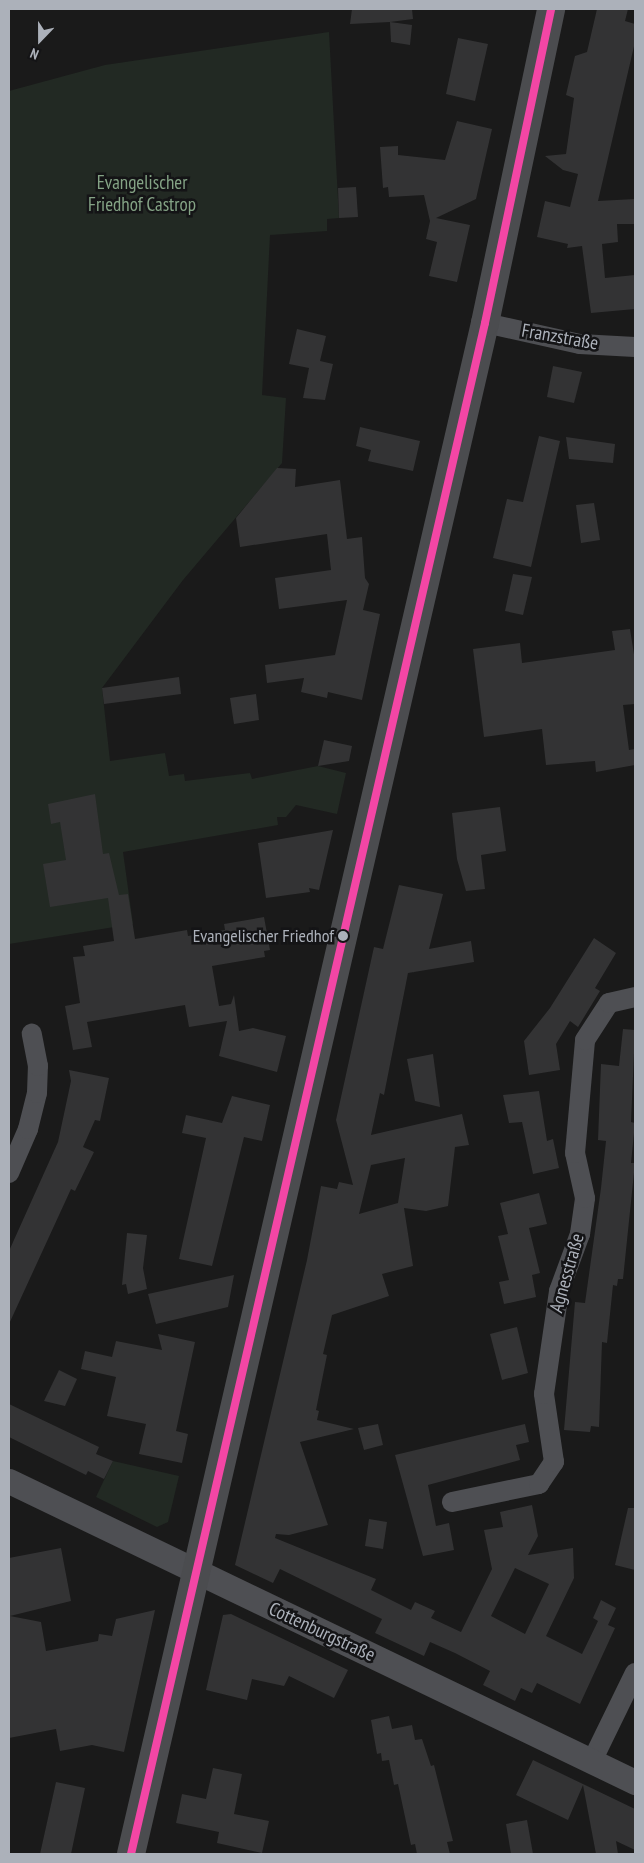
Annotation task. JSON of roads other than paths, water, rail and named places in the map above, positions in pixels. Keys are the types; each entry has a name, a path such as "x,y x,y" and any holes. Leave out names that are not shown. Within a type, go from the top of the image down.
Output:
{"main road":[{"path":"131,1854 485,324 550,9"}],"street":[{"name":"Franzstraße","path":"485,324 580,344 635,347"},
{"name":"Agnesstraße","path":"452,1502 539,1484 554,1462 544,1394 559,1291 580,1234 585,1198 575,1153 585,1040 609,1003 635,997"},
{"path":"9,1173 28,1128 37,1093 38,1066 32,1034"},
{"name":"Cottenburgstraße","path":"9,1481 196,1574 635,1782"},
{"path":"592,1761 635,1673"}],"place":[{"name":"Evangelischer Friedhof","path":"343,936"}],"park label":[{"name":"Evangelischer Friedhof Castrop","path":"142,194"}]}
